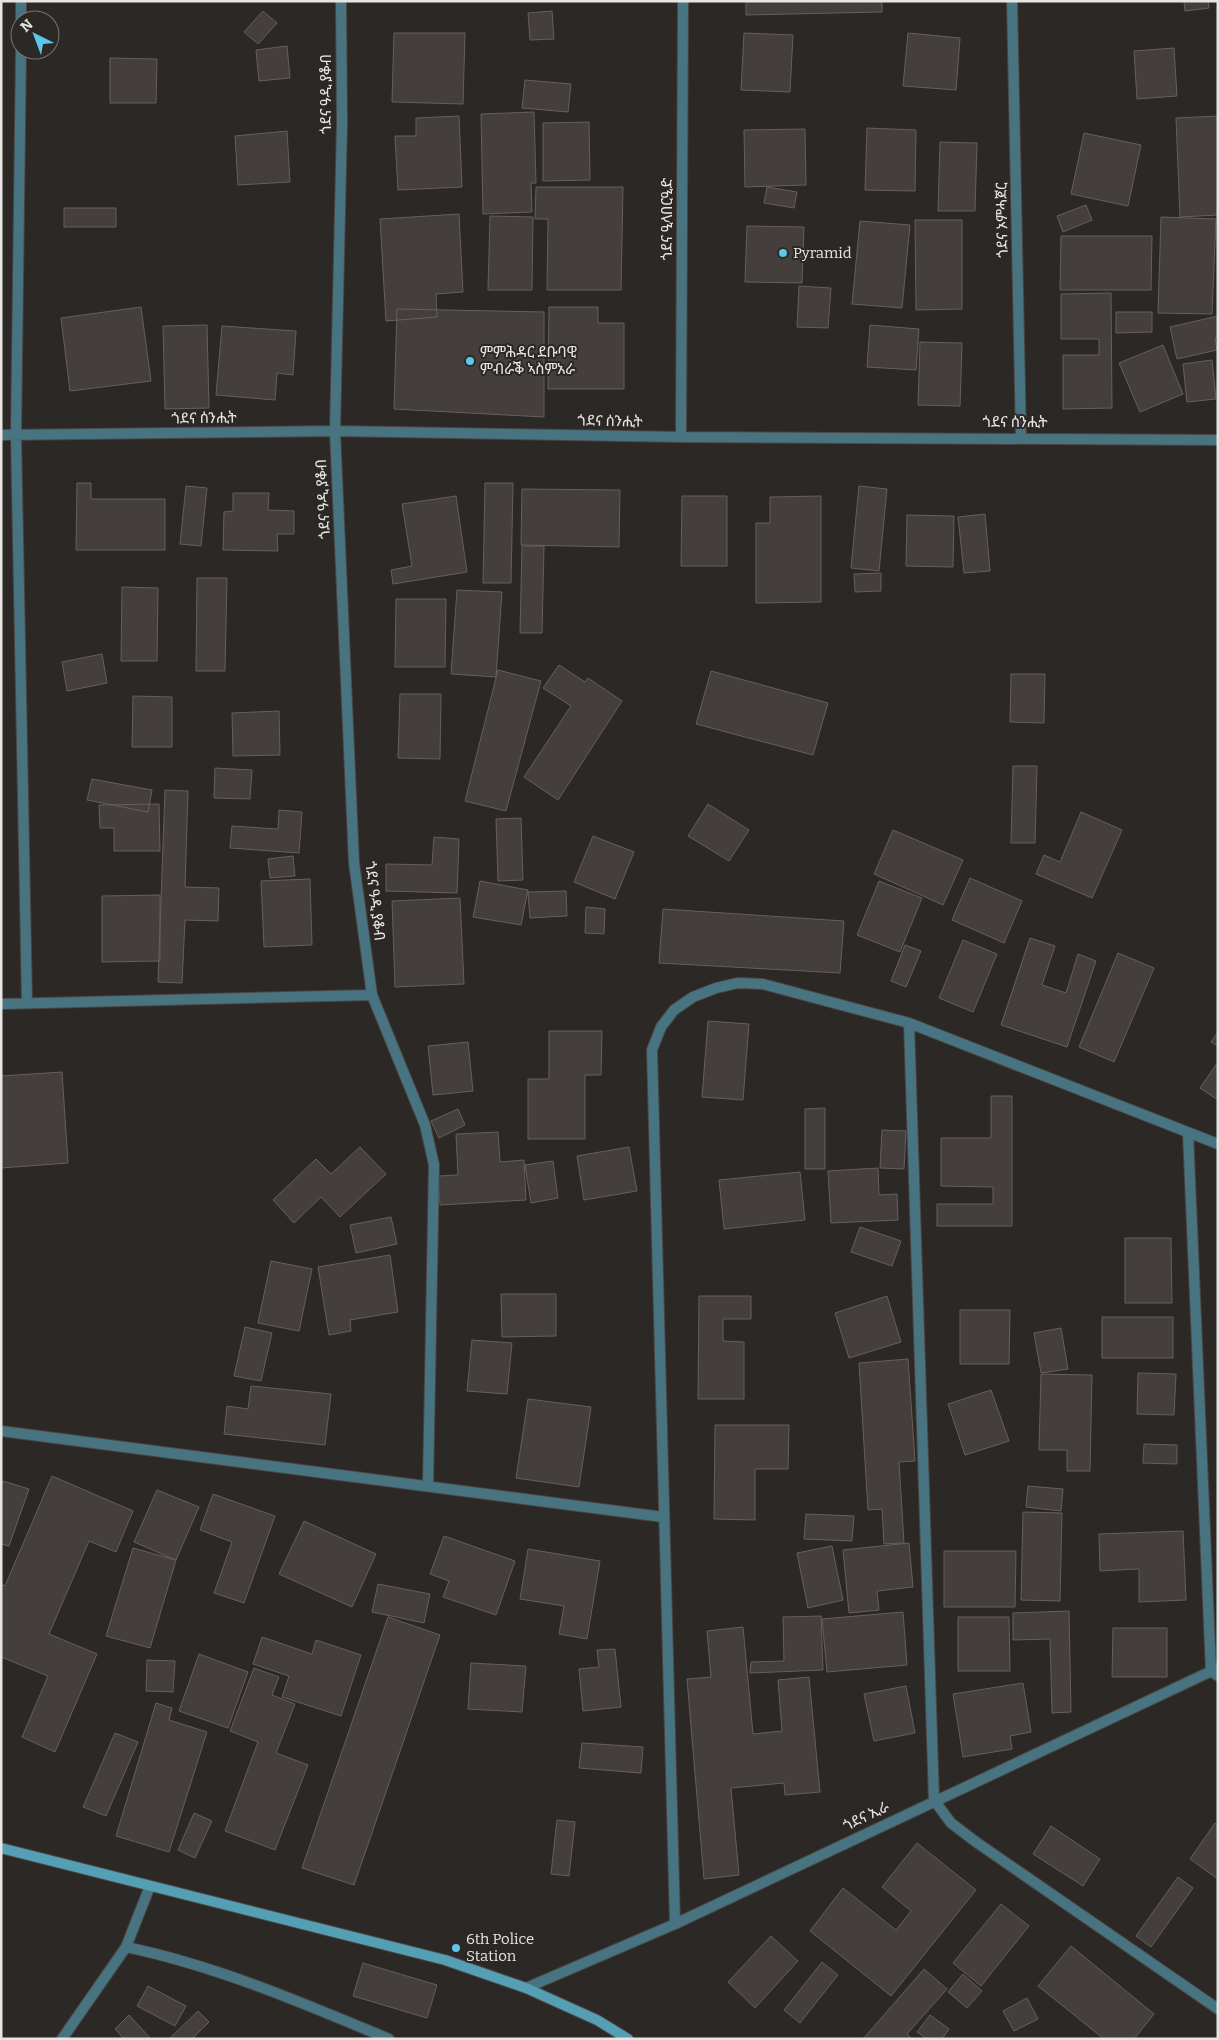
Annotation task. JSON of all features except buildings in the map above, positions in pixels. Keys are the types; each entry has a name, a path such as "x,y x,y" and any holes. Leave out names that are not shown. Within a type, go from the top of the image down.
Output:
{"main road":[{"path":"1,1848 445,1960 526,1988 597,2020 628,2039"}],"street":[{"name":"ጎደና ዓዲ ያቆብ","path":"341,1 342,123 335,431 354,863 372,994 425,1125 434,1164 428,1486"},
{"name":"ጎደና ዒላበርዒድ","path":"681,437 683,1"},
{"name":"ጎደና ኦምሓጀር","path":"1012,1 1022,437"},
{"path":"21,60 16,435 27,1003"},
{"name":"ጎደና ሰንሒት","path":"1,435 335,431 681,437 1022,437 1218,440"},
{"path":"675,1924 652,1050 661,1027 674,1010 693,997 716,988 738,983 763,984 909,1024 1218,1144"},
{"path":"1,1004 372,994"},
{"path":"909,1024 934,1800 951,1823 976,1842 1218,2008"},
{"path":"1188,1133 1216,1672"},
{"path":"1,1431 663,1517"},
{"name":"ጎደና ኢራ","path":"526,1988 675,1924 934,1800 1216,1672"},
{"path":"62,2039 126,1947 150,1886"},
{"path":"126,1947 171,1956 265,1988 389,2039"}],"place":[{"name":"Pyramid","path":"783,253"},
{"name":"ምምሕዳር ደቡባዊ ምብራቕ ኣስምአራ","path":"470,361"},
{"name":"6th Police Station","path":"456,1948"}]}
